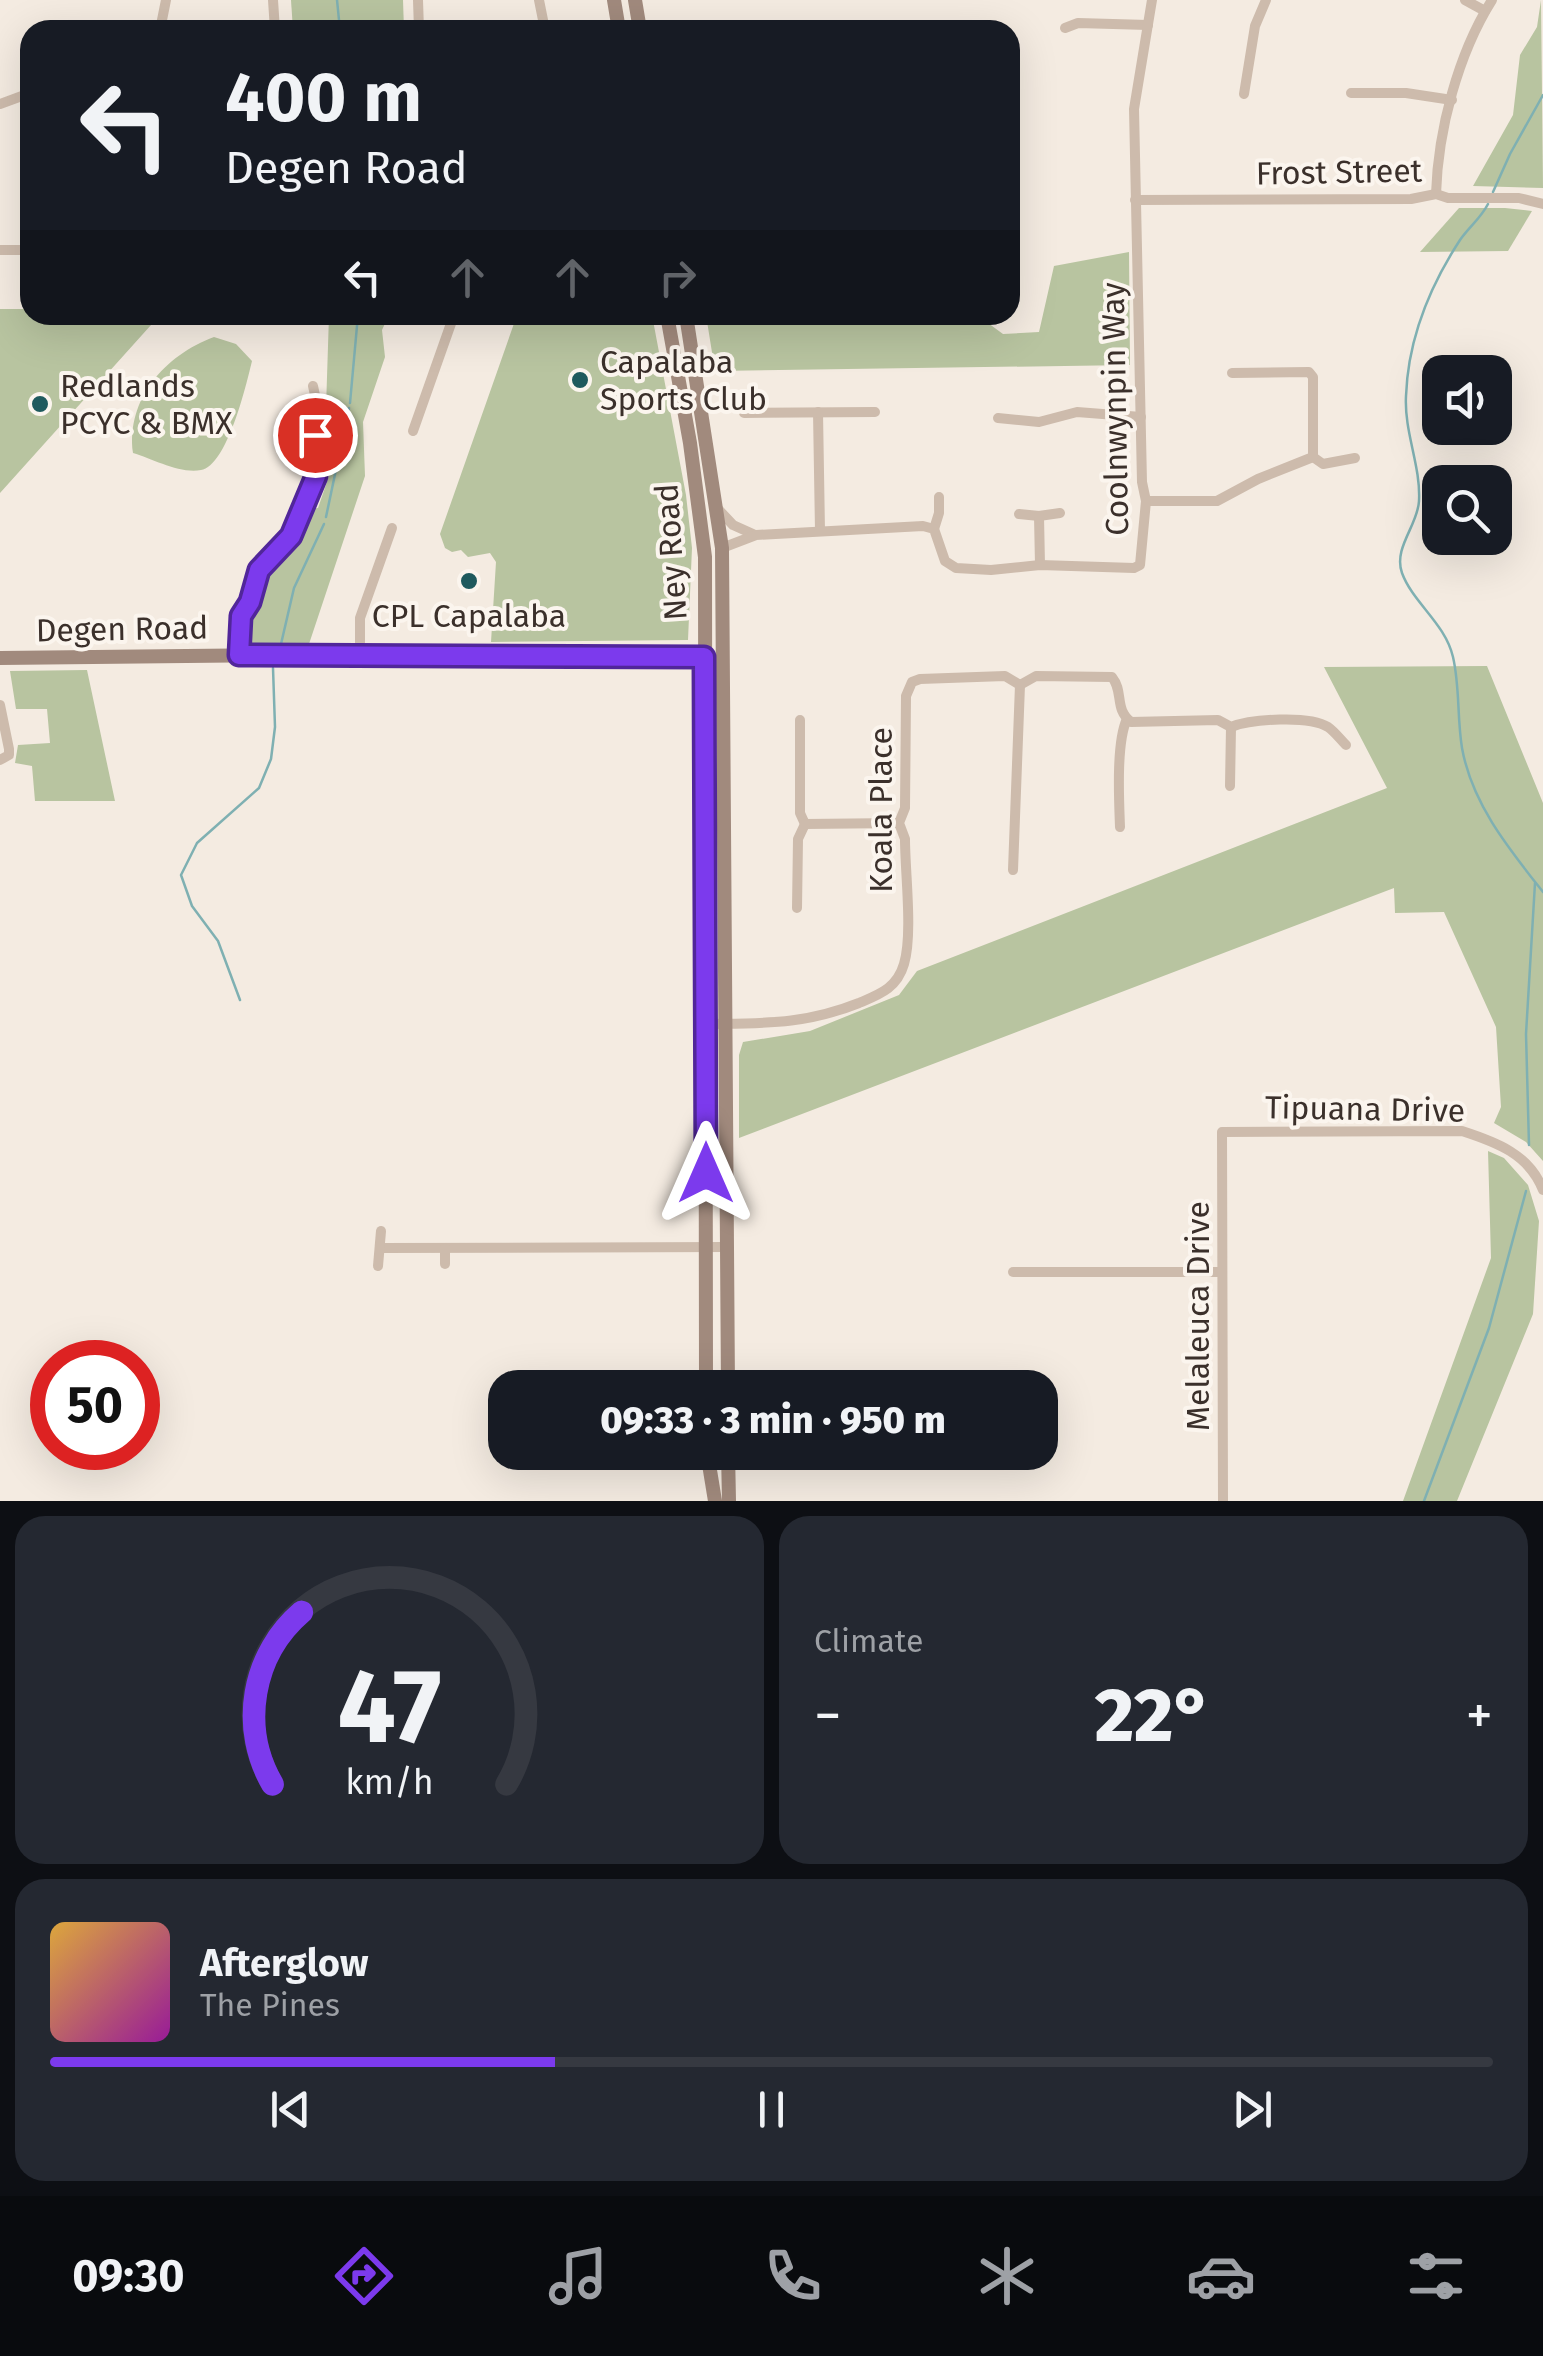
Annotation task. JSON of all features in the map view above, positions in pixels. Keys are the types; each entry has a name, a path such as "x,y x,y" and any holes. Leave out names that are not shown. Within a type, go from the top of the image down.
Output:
{"main road":[{"name":"Ney Road","path":"669,325 705,557 706,1370"},
{"name":"Ney Road","path":"688,325 722,548 728,1370"},
{"name":"Degen Road","path":"0,658 360,654 724,657"},
{"path":"710,1470 716,1501"},
{"path":"728,1470 729,1501"}],"street":[{"name":"Coolnwynpin Way","path":"934,529 946,561 956,568 991,570 1040,564 1134,568 1142,560 1146,501 1134,110 1152,0"},
{"path":"1244,94 1255,26 1266,0"},
{"path":"1466,0 1485,11"},
{"path":"1436,194 1439,150 1452,100 1472,38 1492,0"},
{"path":"1065,28 1078,23 1148,26"},
{"path":"1351,93 1406,93 1452,100"},
{"name":"Frost Street","path":"1135,200 1411,199 1436,194 1448,198 1519,198 1543,204"},
{"path":"413,431 450,325"},
{"path":"1232,373 1309,372 1314,377 1312,458"},
{"path":"239,655 241,616 250,602 259,570 291,536 316,476 318,409 313,386"},
{"path":"818,412 820,531"},
{"path":"744,413 874,412"},
{"path":"998,418 1039,422 1077,412 1141,418"},
{"path":"1146,501 1216,500 1312,458 1323,464 1354,458"},
{"path":"722,548 756,535 923,526 934,529 939,497"},
{"path":"718,509 733,524 756,535"},
{"path":"1018,514 1060,512"},
{"path":"1039,516 1040,564"},
{"path":"360,654 360,618 392,528"},
{"name":"Koala Place","path":"706,1024 785,1023 827,1016 887,991 896,983 906,952 905,839 899,822 905,808 906,696 912,682 1005,676 1020,685 1036,676 1112,677 1118,684 1119,707 1127,719"},
{"path":"1013,870 1020,685"},
{"path":"0,705 9,749 9,755 0,760"},
{"path":"1120,827 1120,744 1127,719 1218,720 1231,727"},
{"path":"797,908 798,839 805,824 800,813 800,720"},
{"path":"1231,727 1242,722 1315,722 1330,728 1346,745"},
{"path":"1230,786 1231,727"},
{"path":"805,824 899,822"},
{"name":"Tipuana Drive","path":"1222,1132 1462,1131 1517,1154 1543,1190"},
{"name":"Melaleuca Drive","path":"1222,1132 1223,1501"},
{"path":"378,1266 381,1231"},
{"path":"380,1248 727,1247"},
{"path":"445,1248 445,1264"},
{"path":"1013,1272 1222,1272"}],"green space":[{"path":"291,0 403,0 404,20 292,20"},
{"path":"1541,0 1543,188 1473,186 1513,115 1520,55 1537,27"},
{"path":"1459,208 1532,211 1508,251 1420,252"},
{"path":"1129,252 1130,365 715,371 708,325 991,325 1003,334 1039,332 1054,266"},
{"name":"Redlands PCYC & BMX","path":"0,309 20,309 20,325 151,325 0,493"},
{"path":"329,325 384,325 385,357 363,422 365,476 309,644 247,644 249,618 261,580 296,537 307,509 318,508 329,476 325,439"},
{"path":"513,325 654,325 686,495 692,548 688,640 491,642 496,562 490,553 468,557 461,550 452,552 445,548 440,534"},
{"path":"214,337 236,344 252,361 234,423 219,455 210,465 193,471 133,453 136,415 152,382 180,355"},
{"path":"1487,666 1543,803 1543,1161 1526,1142 1494,1123 1501,1107 1496,1027 1444,912 1395,913 1394,888 739,1138 739,1055 743,1042 810,1031 899,995 917,971 1387,788 1324,667"},
{"path":"87,670 115,801 35,801 32,766 15,763 18,745 50,743 47,709 16,709 10,671"},
{"path":"1488,1151 1504,1158 1528,1185 1539,1221 1533,1314 1457,1501 1403,1501 1491,1258"}],"waterway":[{"path":"337,0 339,20"},
{"path":"1493,192 1543,95"},
{"path":"1488,204 1439,276 1422,314 1411,354 1406,409 1419,501 1400,564 1407,584 1443,634 1453,657 1462,748 1474,788 1494,825 1543,892"},
{"path":"350,403 357,325"},
{"path":"326,517 349,408"},
{"path":"281,644 294,588 324,524"},
{"path":"240,1000 218,941 192,906 181,875 197,843 259,788 271,759 275,727 273,668"},
{"path":"1529,1145 1526,1034 1535,883"},
{"path":"1424,1501 1489,1328 1526,1191"}],"place":[{"name":"Capalaba Sports Club","path":"580,380"},
{"name":"Redlands PCYC & BMX","path":"40,404"},
{"name":"CPL Capalaba","path":"469,581"}],"route":[{"path":"315,435 316,476 291,536 259,570 250,602 241,616 239,655 704,657 706,1173"}]}
